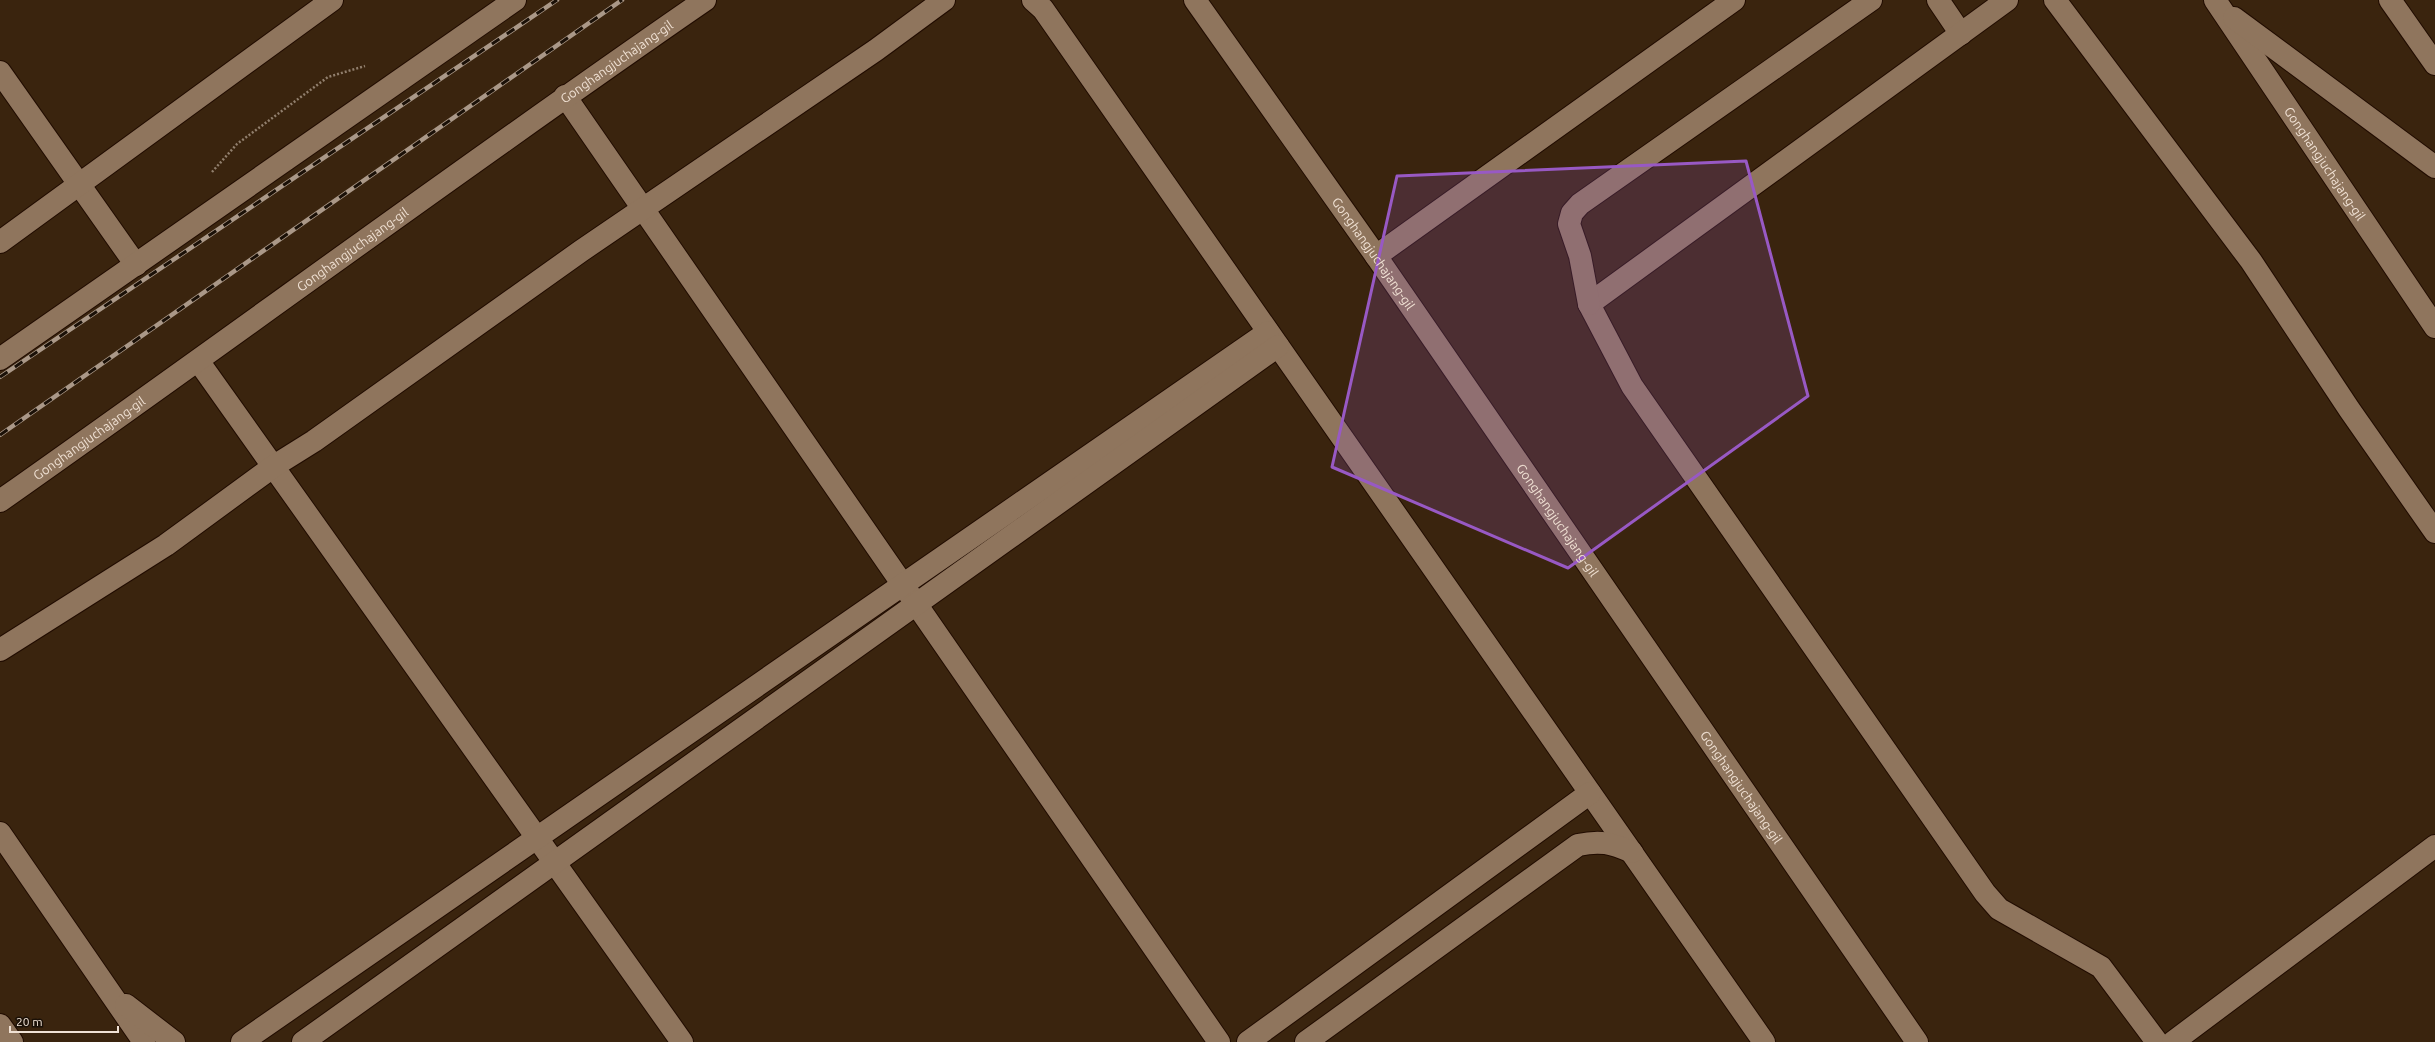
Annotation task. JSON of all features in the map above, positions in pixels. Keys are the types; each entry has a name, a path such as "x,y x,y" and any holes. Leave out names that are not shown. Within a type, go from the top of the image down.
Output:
{"street":[{"path":"0,242 332,0"},
{"name":"Gonghangjuchajang-gil","path":"0,501 199,362 565,96 706,0"},
{"path":"0,650 166,545 274,466 314,441 581,251 644,210 876,50 944,0"},
{"path":"1033,0 1043,9 1764,1042"},
{"name":"Gonghangjuchajang-gil","path":"1194,0 1376,256 1917,1042"},
{"path":"1376,256 1734,0"},
{"path":"1872,0 1580,204 1572,213 1569,224 1580,256 1589,304 1632,386 1985,893 1999,909 2102,967 2157,1042"},
{"path":"1938,0 1960,34"},
{"path":"1589,304 2007,0"},
{"path":"2055,0 2252,261 2349,408 2435,532"},
{"path":"2390,0 2435,64"},
{"path":"0,359 136,265 501,3"},
{"path":"2217,4 2435,167"},
{"name":"Gonghangjuchajang-gil","path":"2217,4 2435,327"},
{"path":"0,72 136,265"},
{"path":"565,96 1219,1042"},
{"path":"242,1042 902,585 1273,339"},
{"path":"302,1042 916,604 1273,339"},
{"path":"199,362 274,466 553,863 682,1042"},
{"path":"1248,1042 1590,793"},
{"path":"0,833 144,1042"},
{"path":"1306,1042 1578,845 1598,841 1615,845 1632,852"},
{"path":"2173,1042 2435,846"},
{"path":"110,993 174,1042"},
{"path":"0,1025 12,1042"}],"highlighted area":[{"path":"1746,161 1808,396 1568,568 1332,467 1397,176"}],"railway":[{"path":"0,377 557,0"},
{"path":"0,435 622,0"}]}
